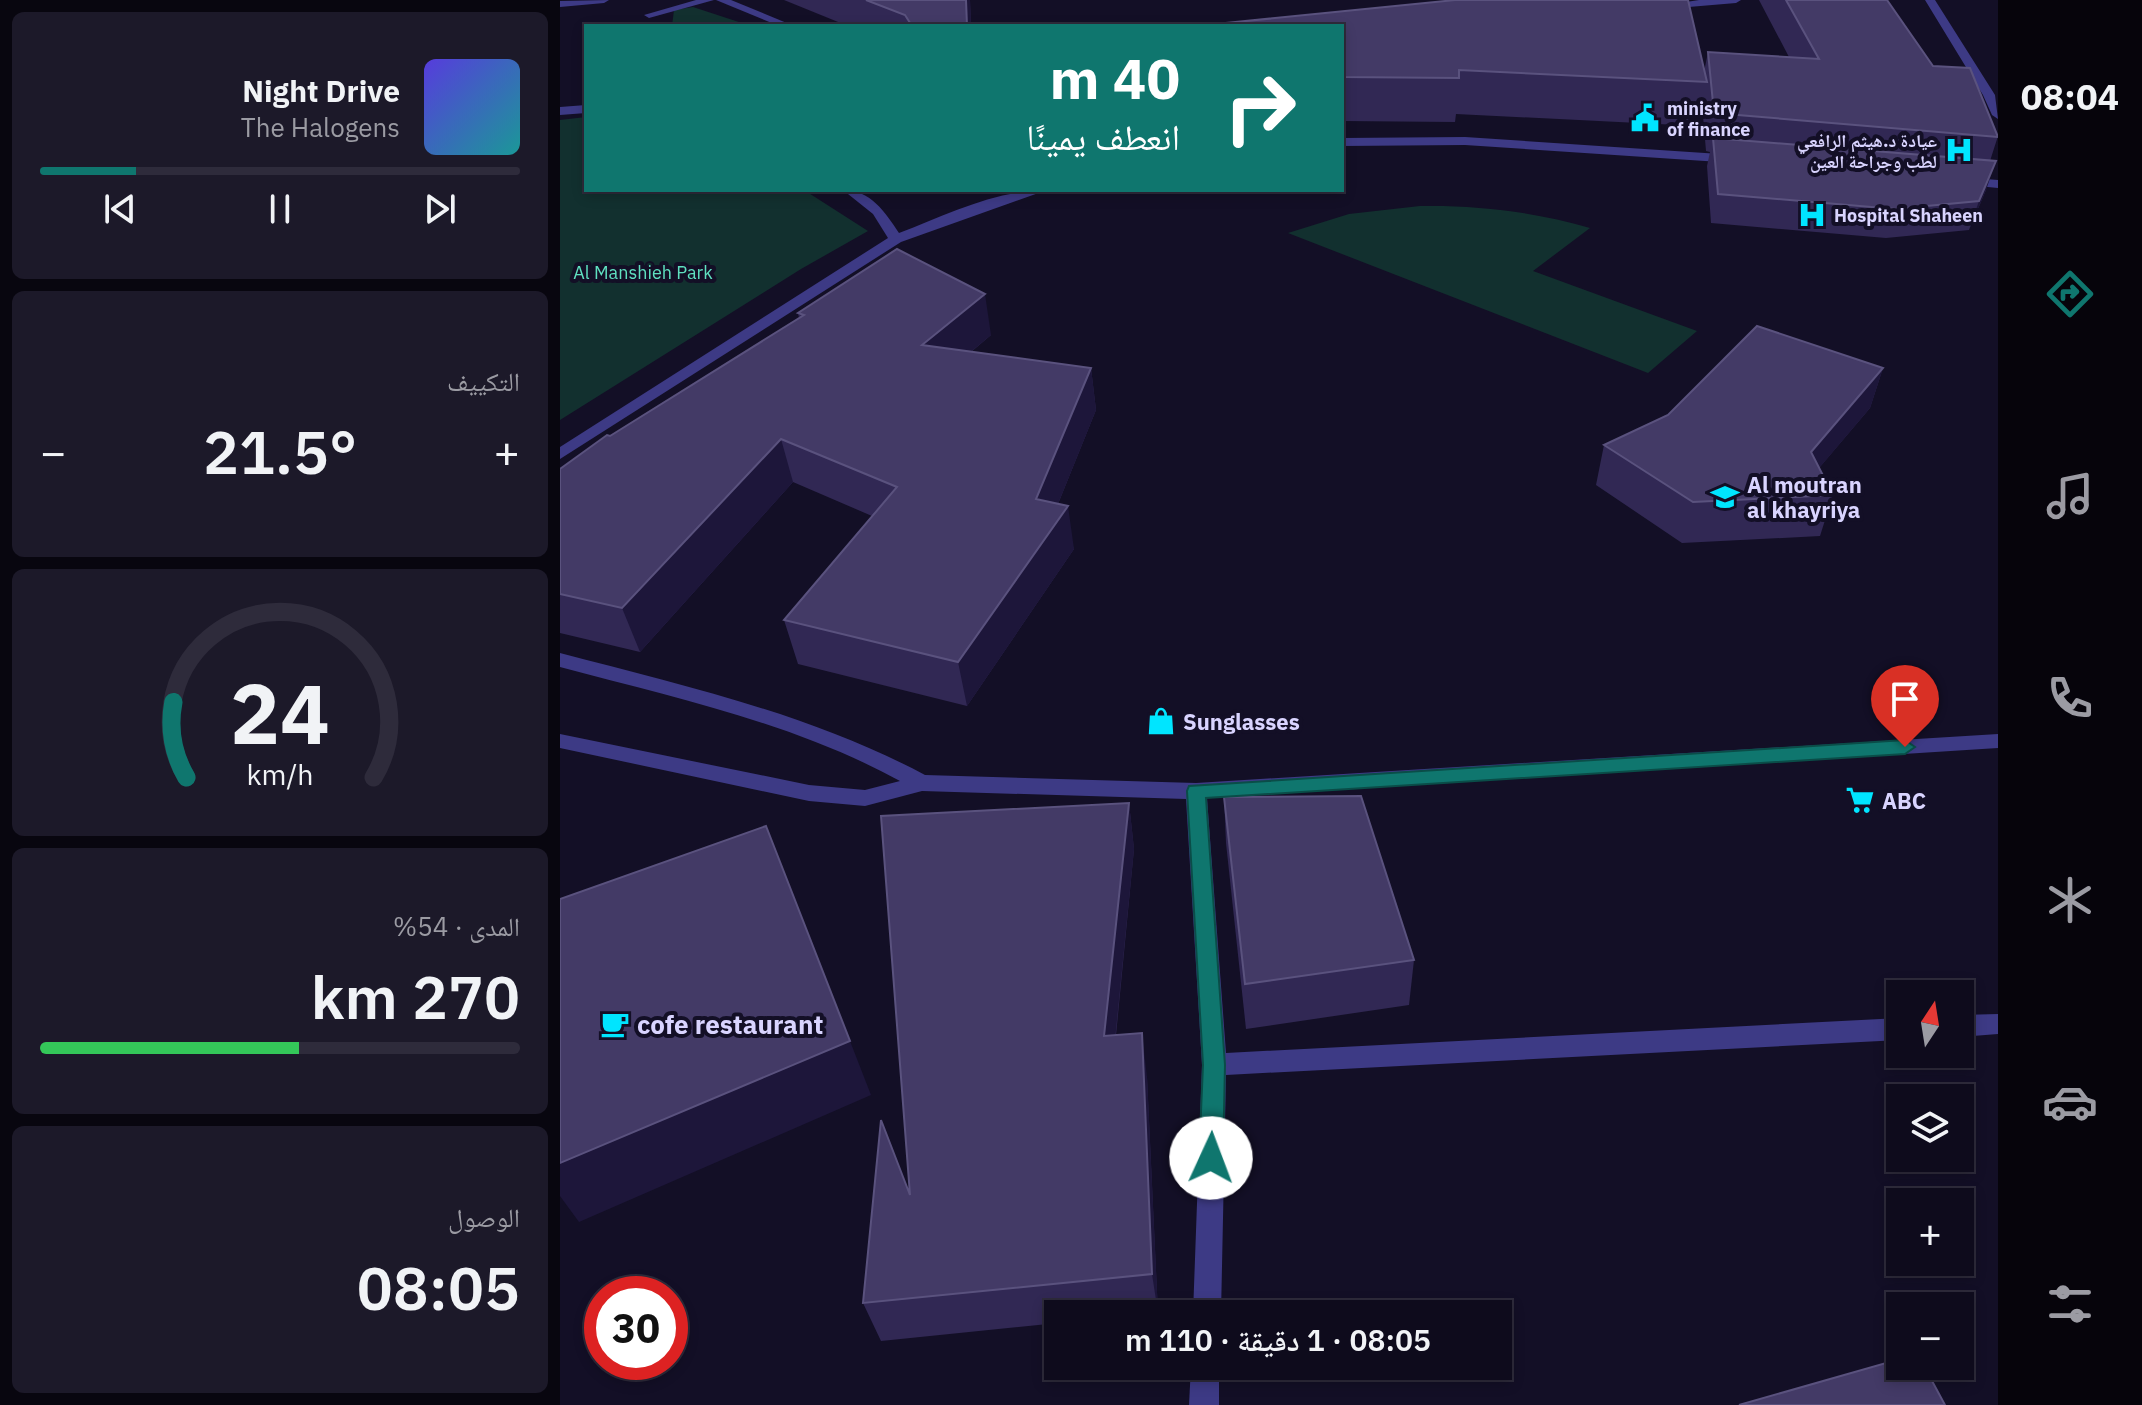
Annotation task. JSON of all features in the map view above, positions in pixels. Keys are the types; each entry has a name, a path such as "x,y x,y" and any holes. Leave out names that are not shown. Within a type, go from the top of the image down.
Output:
{"street":[{"path":"560,4 604,0"},
{"path":"649,16 709,0"},
{"path":"721,0 784,24"},
{"path":"1657,7 1736,0"},
{"path":"1930,0 1989,95 1998,115"},
{"path":"560,111 584,109"},
{"path":"1344,142 1465,141 1747,160"},
{"path":"1951,180 1998,184"},
{"path":"853,192 878,211 896,239"},
{"path":"982,192 1000,200"},
{"path":"560,454 896,239 1000,200 1032,192"},
{"path":"560,660 816,732 889,763 922,783"},
{"path":"560,741 809,793 865,798 922,783 1196,791 1998,741"},
{"path":"1196,791 1214,1065 1207,1300"},
{"path":"1974,1025 1998,1024"},
{"path":"1214,1065 1886,1030"},
{"path":"1204,1405 1205,1380"}],"green space":[{"path":"693,7 745,24 672,24 674,10"},
{"name":"Al Manshieh Park","path":"584,117 584,192 807,192 868,231 801,269 560,420 560,120"},
{"path":"1420,206 1506,211 1590,228 1533,271 1697,331 1648,373 1288,233 1349,214"}],"building":[{"path":"866,0 966,0 967,24 911,24 905,15"},
{"path":"1455,0 1688,0 1707,82 1459,70 1459,78 1344,77 1344,24 1216,24"},
{"path":"1786,0 1887,0 1933,66 1970,68 1998,137 1714,113 1708,52 1819,59"},
{"path":"1713,138 1996,161 1979,201 1895,209 1718,194"},
{"path":"897,249 985,294 922,345 1091,368 1036,499 1068,506 958,662 784,620 897,487 781,439 622,608 560,594 560,469 607,435 610,436 804,315 798,313"},
{"path":"1757,326 1883,368 1811,452 1833,495 1693,502 1604,445 1668,415"},
{"path":"1361,796 1414,960 1245,984 1224,797"},
{"path":"1129,803 1104,1036 1142,1033 1152,1274 863,1303 881,1120 910,1195 881,816"},
{"path":"766,826 850,1041 560,1163 560,899"},
{"path":"1886,1363 1886,1380 1932,1380 1945,1405 1739,1405"}],"place":[{"name":"ministry of finance","path":"1645,118"},
{"name":"عيادة د.هيثم الرافعي لطب وجراحة العين","path":"1959,150"},
{"name":"Hospital Shaheen","path":"1812,215"},
{"name":"Al moutran al khayriya","path":"1725,497"},
{"name":"Sunglasses","path":"1161,721"},
{"name":"ABC","path":"1860,800"},
{"name":"cofe restaurant","path":"615,1024"}],"route":[{"path":"1211,1158 1214,1065 1196,791 1905,747"}]}
